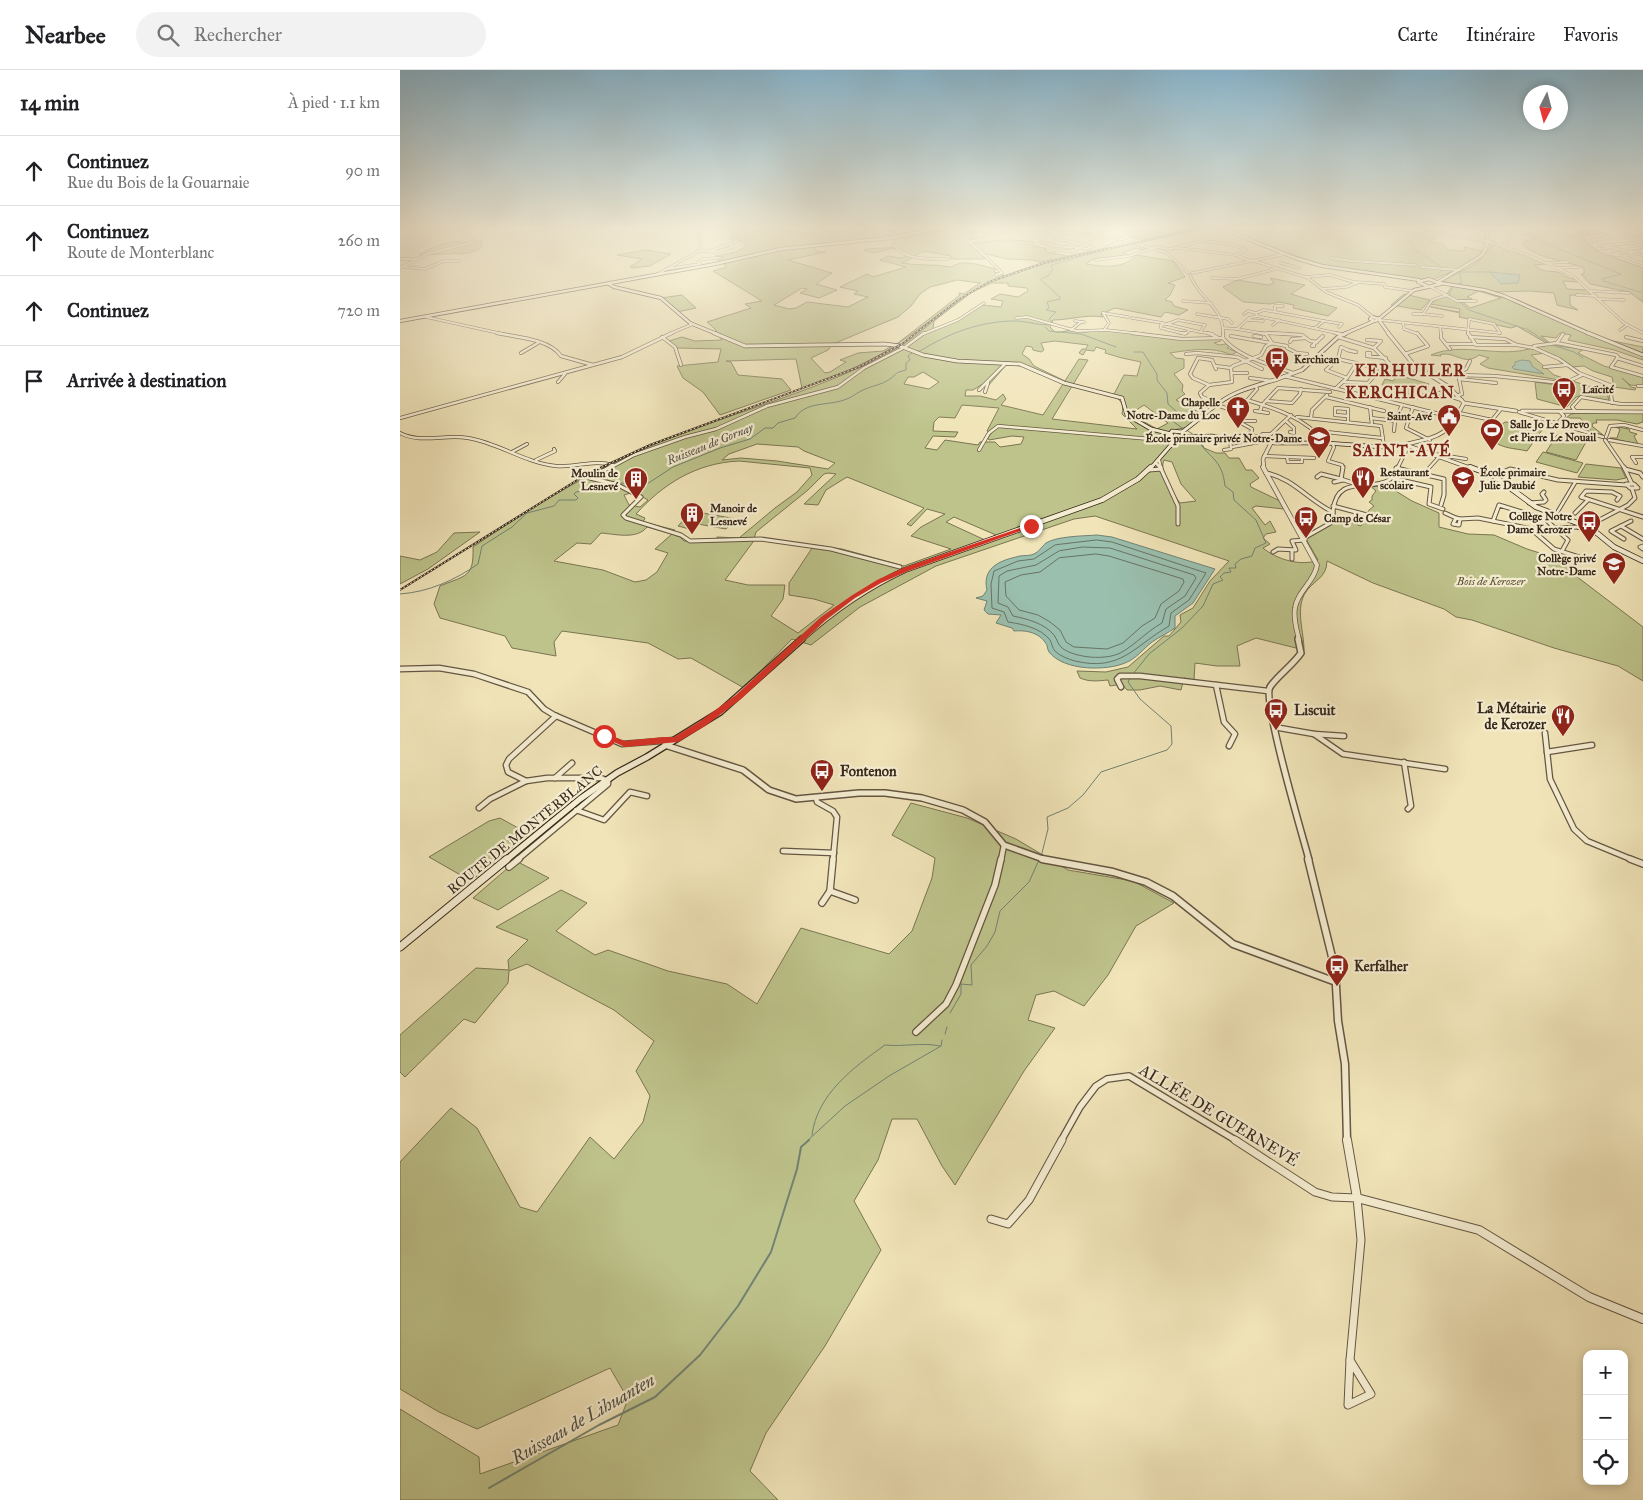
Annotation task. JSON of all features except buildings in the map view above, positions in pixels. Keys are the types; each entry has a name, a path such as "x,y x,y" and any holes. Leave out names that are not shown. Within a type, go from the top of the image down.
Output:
{"main road":[{"path":"400,322 546,296"},
{"path":"651,296 661,298 693,324 740,344 752,347 879,344 964,362 1020,364 1064,383 1119,397 1123,400 1127,415 1147,428 1176,435 1212,436 1230,439 1251,434 1258,440 1271,443 1332,443 1407,447 1433,454 1494,476 1529,503 1555,516 1588,528 1614,546 1643,561"},
{"path":"1338,337 1376,319 1404,296"},
{"path":"1501,296 1643,355"},
{"name":"ROUTE DE MONTERBLANC","path":"400,948 580,799 617,773 720,712 842,605 903,568 1081,509 1119,491 1149,470 1176,435 1202,418 1217,404 1235,393 1255,388 1293,373 1314,361 1338,337"}],"street":[{"path":"1205,296 1221,319 1223,338 1227,343 1253,358 1293,373"},
{"path":"1337,296 1358,305 1376,319 1414,368 1413,374 1404,372"},
{"path":"1423,314 1425,306 1440,296"},
{"path":"1448,296 1460,301 1476,300"},
{"path":"1582,296 1624,300"},
{"path":"1597,298 1627,326 1643,333"},
{"path":"1183,301 1211,303"},
{"path":"903,568 831,548 744,539 691,541 681,535 626,518 623,515 625,511 641,497 611,483 590,478 634,455 716,429 767,406 838,387 864,368 904,348 926,332 958,320 984,303"},
{"path":"1275,311 1275,306 1283,306"},
{"path":"1244,314 1248,310 1256,315 1344,335"},
{"path":"1237,329 1264,310 1342,324 1339,327"},
{"path":"1104,330 1109,324 1103,314 1128,317"},
{"path":"1197,314 1221,319 1228,318 1232,323"},
{"path":"1413,314 1442,316"},
{"path":"1016,318 1024,316 1071,330 1104,330 1174,339 1223,338"},
{"path":"432,317 538,343 554,348 561,356 594,365"},
{"path":"1132,318 1213,334 1217,338"},
{"path":"1376,319 1403,323 1468,330 1500,334 1494,324 1469,319 1468,330 1476,345"},
{"path":"1190,330 1187,334 1161,328 1161,326 1178,320 1205,325 1200,332"},
{"path":"1249,320 1263,321"},
{"path":"1273,325 1279,320"},
{"path":"1071,330 1082,322 1075,321"},
{"path":"1315,328 1324,321"},
{"path":"1403,323 1404,329 1416,333 1428,346 1405,354"},
{"path":"400,418 571,372 629,354 693,324"},
{"path":"1620,330 1627,326"},
{"path":"1440,327 1441,338 1450,349"},
{"path":"1223,328 1264,334 1292,333 1317,342"},
{"path":"1251,332 1254,336 1261,337"},
{"path":"1264,334 1268,335 1272,343"},
{"path":"1557,342 1562,334"},
{"path":"1231,336 1285,346 1297,353 1308,354"},
{"path":"1251,339 1254,336"},
{"path":"1311,346 1323,336"},
{"path":"1470,336 1505,340 1517,345"},
{"path":"662,337 675,347 680,364"},
{"path":"1338,337 1374,348 1390,364"},
{"path":"1626,337 1643,343"},
{"path":"1285,346 1292,339 1306,338"},
{"path":"1367,340 1381,341 1374,348"},
{"path":"1290,342 1297,343"},
{"path":"1530,347 1557,342 1616,355 1617,358 1643,366"},
{"path":"521,354 532,345 538,343"},
{"path":"1231,368 1232,382 1209,385 1193,378 1190,374 1198,358 1212,360 1216,368 1231,368 1261,355 1266,346 1272,343"},
{"path":"1446,344 1517,345 1530,347 1552,355 1582,375 1610,386 1612,403"},
{"path":"1347,378 1326,370 1338,359 1341,347 1356,352"},
{"path":"1186,354 1229,356 1246,361 1262,369"},
{"path":"1370,356 1386,358"},
{"path":"1277,368 1284,357"},
{"path":"1617,358 1611,367 1643,376"},
{"path":"1338,359 1382,369"},
{"path":"1458,375 1466,369 1470,361"},
{"path":"979,390 1006,363"},
{"path":"1311,418 1312,410 1347,378 1356,364"},
{"path":"1273,552 1278,549 1297,550 1292,541 1304,539 1334,521 1334,501 1340,492 1359,485 1387,482 1392,478 1407,447 1411,443 1430,440 1440,436 1456,418 1463,402 1459,395 1449,386 1414,368 1390,364 1368,383 1343,382"},
{"path":"1544,366 1567,365"},
{"path":"558,382 563,376 571,372"},
{"path":"1232,373 1246,373"},
{"path":"1458,375 1462,394 1459,395"},
{"path":"1458,375 1494,376 1553,382"},
{"path":"1571,380 1582,375"},
{"path":"1284,376 1456,418"},
{"path":"1250,378 1270,381"},
{"path":"1459,379 1496,383"},
{"path":"985,392 988,383"},
{"path":"1209,385 1200,394 1217,404 1237,412"},
{"path":"1638,386 1643,386"},
{"path":"1237,412 1255,388"},
{"path":"1260,411 1262,404 1278,388 1330,392"},
{"path":"1266,401 1292,403 1300,394 1301,389"},
{"path":"1374,399 1408,399 1425,396 1428,392 1432,391 1463,402 1519,411 1643,412"},
{"path":"1326,397 1384,411"},
{"path":"1576,412 1572,407 1581,397 1612,403 1643,404"},
{"path":"1247,400 1296,417 1317,431 1326,443"},
{"path":"1394,431 1402,405"},
{"path":"1370,407 1372,425"},
{"path":"1406,428 1413,407"},
{"path":"1348,416 1335,415 1335,408 1348,409 1348,416 1348,422"},
{"path":"1490,426 1501,408"},
{"path":"1255,411 1268,413"},
{"path":"1519,411 1605,438 1643,446"},
{"path":"1237,412 1242,424 1251,428 1251,434"},
{"path":"1557,424 1564,416 1560,412"},
{"path":"1459,413 1492,420"},
{"path":"1224,450 1258,440 1263,434 1271,434 1291,415"},
{"path":"1472,422 1475,416"},
{"path":"1296,417 1382,426 1382,438 1385,447"},
{"path":"1371,418 1396,421"},
{"path":"1239,419 1255,421"},
{"path":"1286,421 1294,428 1294,432 1290,432"},
{"path":"1605,438 1610,426 1624,425 1643,430"},
{"path":"979,450 989,433 998,426 1176,435"},
{"path":"1401,426 1430,440"},
{"path":"1317,431 1382,438"},
{"path":"400,433 411,437 436,439 468,438 556,466 602,462 613,465"},
{"path":"1605,438 1622,461 1632,484"},
{"path":"1230,439 1232,447"},
{"path":"1121,687 1117,679 1120,676 1140,676 1268,690 1293,666 1301,653 1295,620 1296,607 1299,596 1315,575 1317,565 1262,463 1271,443"},
{"path":"1332,443 1334,447 1327,460 1342,465 1344,474 1342,480"},
{"path":"512,452 527,444"},
{"path":"536,460 554,452 554,449"},
{"path":"1429,468 1433,454 1466,459"},
{"path":"1636,463 1632,457 1634,454 1643,457"},
{"path":"1264,456 1287,457 1288,462 1302,462 1302,458 1314,458"},
{"path":"1157,461 1178,506 1178,524"},
{"path":"1392,478 1431,487 1428,504 1442,507 1444,479 1396,468"},
{"path":"1149,470 1162,469"},
{"path":"1625,469 1640,473 1643,477"},
{"path":"1494,476 1510,470 1555,480 1596,484 1632,484 1643,488"},
{"path":"1266,473 1273,473 1291,482 1333,512"},
{"path":"1317,477 1320,474 1359,485"},
{"path":"1334,482 1342,480"},
{"path":"1555,516 1576,481"},
{"path":"1596,484 1601,491"},
{"path":"1588,528 1633,501 1635,498 1632,489 1626,485"},
{"path":"1632,489 1638,487"},
{"path":"1617,500 1620,497 1619,494 1601,491 1586,491 1581,498 1643,517"},
{"path":"1529,503 1544,502 1546,500 1542,494 1544,492"},
{"path":"1575,513 1588,500"},
{"path":"1494,521 1498,505 1541,517 1568,540 1562,551"},
{"path":"1333,506 1367,515"},
{"path":"1445,513 1458,519 1471,517 1531,530 1579,526"},
{"path":"1624,539 1611,531 1631,521"},
{"path":"1621,526 1643,539"},
{"path":"1531,530 1549,545 1582,558"},
{"path":"1292,550 1292,559"},
{"path":"400,669 439,668 474,674 528,692 544,709 556,716 622,744 652,740 675,740 680,749"},
{"path":"1216,685 1224,722 1235,734 1229,746"},
{"path":"1268,690 1274,727 1327,936 1336,982 1338,1021 1345,1064 1346,1133 1357,1198 1360,1240 1357,1297 1350,1360 1348,1405 1371,1394 1350,1360"},
{"path":"526,781 508,772 506,765 517,749 556,716"},
{"path":"1274,727 1314,734 1344,736"},
{"path":"1545,733 1550,779 1574,829 1587,841 1643,864"},
{"path":"1314,734 1343,754 1445,769"},
{"path":"652,740 664,746 680,749 743,770 769,790 790,798 816,798 865,792 885,793 922,798 963,810 979,818 992,828 1004,845 1045,860 1113,872 1146,882 1173,896 1234,944 1336,982"},
{"path":"1547,752 1577,750 1592,745"},
{"path":"1404,762 1411,806 1408,809"},
{"path":"554,778 572,763"},
{"path":"478,808 490,799 526,781 554,778 607,780 608,784 509,867"},
{"path":"576,810 604,820 620,800 630,792 647,796"},
{"path":"816,798 816,802 833,811 837,817 830,891 822,903"},
{"path":"916,1032 946,1004 956,985 995,885 1004,845"},
{"path":"783,851 834,852"},
{"path":"830,891 855,900"},
{"name":"ALLÉE DE GUERNEVÉ","path":"991,1220 1008,1224 1022,1210 1080,1107 1096,1086 1107,1079 1125,1075 1138,1080 1189,1111 1265,1158 1315,1192 1332,1197 1357,1198"},
{"path":"1357,1198 1479,1230 1583,1293 1606,1305 1643,1318"}],"green space":[{"path":"683,296 696,308 677,312 661,298"},
{"path":"753,296 789,296 774,305 789,309 796,308 807,302 848,307 868,297 862,296 919,296 911,306 898,317 833,344 828,350 811,358 825,373 846,362 840,360 858,353 883,351 898,343 959,296 965,296 899,343 876,357 840,374 802,388 796,359 726,361 731,362 738,375 782,379 791,390 720,415 703,392 683,378 677,366 718,362 721,349 676,348 669,341 682,337 695,341 722,340 715,329 707,322 751,308 745,304 762,301"},
{"name":"Bois de Kerozer","path":"967,296 934,321 933,328 935,330 958,320 982,305 1001,307 1003,301 991,299 997,296 1169,296 1165,300 1172,302 1174,306 1188,310 1179,315 1165,312 1161,317 1115,308 1101,314 1103,317 1090,316 1053,320 1050,327 1055,332 1106,330 1172,339 1220,339 1221,341 1214,343 1219,345 1225,344 1230,346 1227,348 1237,352 1231,355 1217,350 1170,353 1176,358 1184,359 1184,368 1174,374 1183,385 1182,391 1185,394 1176,400 1202,414 1188,427 1169,431 1167,434 1172,439 1199,437 1204,448 1216,453 1225,453 1229,458 1239,458 1246,470 1252,470 1259,478 1250,484 1251,487 1280,501 1284,509 1256,506 1252,508 1265,525 1270,521 1276,532 1266,534 1263,538 1270,544 1263,548 1275,556 1289,561 1304,563 1318,560 1306,539 1334,523 1337,518 1361,526 1369,510 1374,506 1369,502 1376,491 1369,485 1386,485 1412,501 1439,513 1439,527 1468,534 1494,535 1527,549 1578,565 1576,576 1643,627 1643,681 1618,666 1554,648 1472,620 1456,617 1444,609 1373,583 1327,561 1325,572 1307,590 1302,602 1300,615 1304,650 1256,638 1237,646 1240,666 1217,666 1195,663 1194,680 1184,678 1181,690 1160,686 1140,690 1127,690 1122,684 1110,686 1108,680 1094,681 1083,679 1080,678 1077,671 1106,672 1128,667 1164,636 1169,636 1181,622 1180,615 1193,608 1210,581 1229,561 1095,516 1074,519 936,566 860,607 811,645 792,639 744,688 691,658 678,659 648,643 562,631 554,642 556,656 512,648 505,636 440,618 434,604 440,586 467,574 472,565 473,547 537,505 603,468 650,446 810,388 870,363 903,345 922,330","holes":["1055,341 1088,345 1086,349 1082,349 1079,353 1083,355 1086,350 1094,351 1096,347 1106,350 1105,353 1141,362 1137,376 1124,375 1113,396 1121,403 1123,408 1122,414 1137,429 1052,419 1088,360 1079,359 1065,381 1034,366 1022,354 1026,346 1041,352 1044,350 1041,343","1007,364 1026,367 1063,384 1043,415 1001,405 1006,399 1003,394 996,400 980,396 965,396 966,390 973,390 981,385 988,386","923,372 939,382 929,389 904,384 908,377 914,377","962,405 999,408 987,431 992,432 988,438 989,440 1012,436 1024,437 1021,444 1000,447 995,442 980,442 978,445 945,440 937,450 925,448 933,436 955,437 958,432 933,431 934,422 939,417 955,418","1144,405 1168,423 1157,429 1130,414","757,444 798,447 835,463 828,469 777,461 741,458 722,460 729,454","1164,460 1172,462 1181,484 1196,501 1180,503 1164,477","739,461 810,468 812,475 797,492 739,538 717,537 715,542 684,541 672,534 675,530 643,522 645,518 636,514 657,493 695,471 709,466","824,474 836,474 804,504 818,505 826,490 847,477 924,508 907,524 911,526 927,509 945,514 921,527 911,536 951,549 904,566 842,549 814,545 789,583 789,595 814,599 834,605 798,633 771,616 783,599 785,585 748,585 725,580 753,542 756,532 808,490","634,492 648,500 640,507 629,505 624,495","954,517 996,535 985,540 946,522","647,527 672,534 655,549 668,553 657,572 646,580 635,582 603,570 554,561 577,543 591,544 601,533 632,535 638,534"]},
{"path":"1235,296 1297,296 1337,308 1328,316 1293,308 1294,305 1279,302 1270,304 1243,302"},
{"path":"1402,296 1430,300 1421,310 1391,305"},
{"path":"1443,296 1463,302 1470,308 1501,298 1494,296 1505,296 1518,300 1608,340 1643,347 1643,360 1614,350 1568,340 1571,335 1560,333 1556,338 1541,336 1550,343 1546,343 1517,326 1511,328 1459,317 1460,313 1427,306 1459,312 1460,309 1430,304"},
{"path":"1450,296 1470,296 1467,297 1472,299 1457,300"},
{"path":"1555,296 1570,296 1570,305 1578,310 1557,305"},
{"path":"1634,296 1643,296 1643,302"},
{"path":"1552,344 1584,349 1578,353 1604,366 1643,377 1643,386 1630,385 1622,378 1631,387 1636,388 1635,390 1614,387 1612,377 1584,366 1571,367 1556,356 1535,347"},
{"path":"1532,348 1546,353 1531,355 1554,375 1607,392 1609,401 1580,396 1576,397 1567,407 1537,399 1535,382 1564,386 1565,381 1488,368 1480,364 1489,358 1479,355 1474,358 1464,359 1445,354 1441,356 1431,355 1443,351 1456,350 1507,352"},
{"path":"1398,375 1429,384 1414,396 1382,385 1385,379 1393,381"},
{"path":"1643,413 1643,422 1637,424 1617,420 1596,420 1597,423 1593,423 1592,426 1603,435 1593,433 1580,418 1566,418 1571,414"},
{"path":"1505,422 1520,423 1542,430 1527,451 1508,448 1499,445 1492,439"},
{"path":"1613,426 1629,429 1630,432 1637,434 1634,436 1638,444 1610,438 1617,438 1620,429"},
{"path":"1557,435 1586,442 1576,460 1546,452"},
{"path":"1543,452 1583,463 1577,473 1536,462"},
{"path":"1586,464 1621,468 1626,478 1616,480 1578,477"},
{"path":"692,511 736,519 726,529 698,524 693,530 678,526"},
{"path":"480,532 428,569 400,584 400,556 420,560 437,552 454,533"},
{"path":"911,803 967,818 1016,839 1068,870 1133,881 1174,903 1136,926 1108,975 1084,1006 1054,991 1036,995 1028,1020 1055,1028 1024,1071 955,1185 942,1166 917,1119 892,1119 878,1160 854,1201 881,1250 825,1346 766,1433 750,1471 778,1500 400,1500 400,1409 479,1457 480,1474 618,1425 628,1399 610,1368 477,1429 439,1412 400,1389 400,1162 451,1108 477,1128 520,1207 537,1212 590,1137 614,1159 643,1122 650,1096 636,1071 654,1041 614,1010 527,964 509,971 508,983 475,1023 464,1019 405,1077 400,1072 400,1035 476,968 509,970 508,960 528,940 496,927 561,890 587,903 556,931 595,955 608,950 668,971 727,984 757,1004 801,928 889,954 912,931 932,878 935,858 892,835"},
{"path":"500,818 529,834 471,881 429,857 489,821"},
{"path":"516,861 549,878 498,910 473,898"}],"water":[{"path":"1522,360 1530,361 1532,366 1544,374 1514,369 1512,367 1515,365 1515,362"},
{"path":"1097,535 1112,537 1215,569 1193,603 1175,616 1175,628 1152,642 1129,661 1117,666 1097,668 1086,668 1065,663 1049,652 1046,643 1039,636 1027,631 1014,631 1012,628 996,623 1001,615 988,614 984,610 987,601 976,598 983,596 987,590 986,583 989,571 1003,561 1018,556 1034,554 1046,543 1057,539"}],"waterway":[{"name":"Ruisseau de Gornay","path":"916,351 920,351 966,329 990,323 1015,321 1044,325 1054,324 1049,319 1056,312 1046,310 1049,308 1047,302 1060,299 1059,296"},
{"path":"1450,296 1457,300"},
{"path":"1460,302 1469,310 1525,329"},
{"path":"1045,327 1049,331 1081,334 1116,347"},
{"path":"1527,329 1548,343"},
{"path":"1552,345 1574,352 1583,358"},
{"path":"1134,352 1143,352 1157,374 1157,380 1167,393 1168,404 1177,412 1170,419 1182,428"},
{"name":"Ruisseau de Gornay","path":"613,482 647,484 673,467 720,448 750,439 765,428 773,428 778,423 795,418 811,406 846,399 865,389 887,381 906,370 906,363 910,360 908,356 912,353"},
{"path":"1188,431 1194,435"},
{"path":"1133,674 1149,654 1182,628 1203,606 1213,584 1223,580 1220,577 1224,573 1231,572 1229,568 1236,568 1235,564 1241,559 1252,556 1255,548 1266,543 1256,520 1234,500 1233,492 1225,486 1218,464 1196,437"},
{"name":"Ruisseau de Gornay","path":"400,594 431,588 469,570 478,564 482,546 512,527 527,513 554,506 559,500 576,500 578,498 574,494 576,492 596,489 609,484"},
{"name":"Ruisseau de Lihuanten","path":"1041,857 1048,829 1047,817 1068,808 1083,795 1101,772 1167,750 1172,744 1171,726 1140,699 1128,682 1130,678"},
{"name":"Ruisseau de Lihuanten","path":"950,1013 961,994 961,984 972,985 971,965 987,946 995,932 1000,911 1029,882 1039,860"},
{"name":"Ruisseau de Lihuanten","path":"945,1034 947,1027"},
{"name":"Ruisseau de Lihuanten","path":"807,1141 845,1106 889,1076 941,1046 942,1040"},
{"name":"Ruisseau de Lihuanten","path":"812,1135 815,1120 829,1094 850,1072 885,1045 926,1044 940,1046"},
{"name":"Ruisseau de Lihuanten","path":"489,1488 599,1425 655,1397 700,1355 738,1306 771,1252 797,1169 801,1147 809,1140"}],"railway":[{"path":"400,590 587,474 650,445 859,367 902,344 965,296"}],"place":[{"name":"Kerchican","path":"1277,380"},
{"name":"Laïcité","path":"1564,410"},
{"name":"Chapelle Notre-Dame du Loc","path":"1238,429"},
{"name":"Saint-Avé","path":"1449,437"},
{"name":"Salle Jo Le Drevo et Pierre Le Nouail","path":"1492,451"},
{"name":"École primaire privée Notre-Dame","path":"1319,459"},
{"name":"Restaurant scolaire","path":"1363,499"},
{"name":"École primaire Julie Daubié","path":"1463,499"},
{"name":"Moulin de Lesnevé","path":"636,500"},
{"name":"Manoir de Lesnevé","path":"692,535"},
{"name":"Camp de César","path":"1306,539"},
{"name":"Collège Notre Dame Kerozer","path":"1589,543"},
{"name":"Collège privé Notre-Dame","path":"1614,585"},
{"name":"Liscuit","path":"1276,731"},
{"name":"La Métairie de Kerozer","path":"1563,737"},
{"name":"Fontenon","path":"822,792"},
{"name":"Kerfalher","path":"1337,987"}],"district":[{"name":"KERHUILER","path":"1410,370"},
{"name":"KERCHICAN","path":"1400,392"},
{"name":"SAINT-AVÉ","path":"1402,450"}],"route":[{"path":"604,736 622,744 663,739 675,740 720,712 824,619 853,597 905,570 1031,526"}]}
